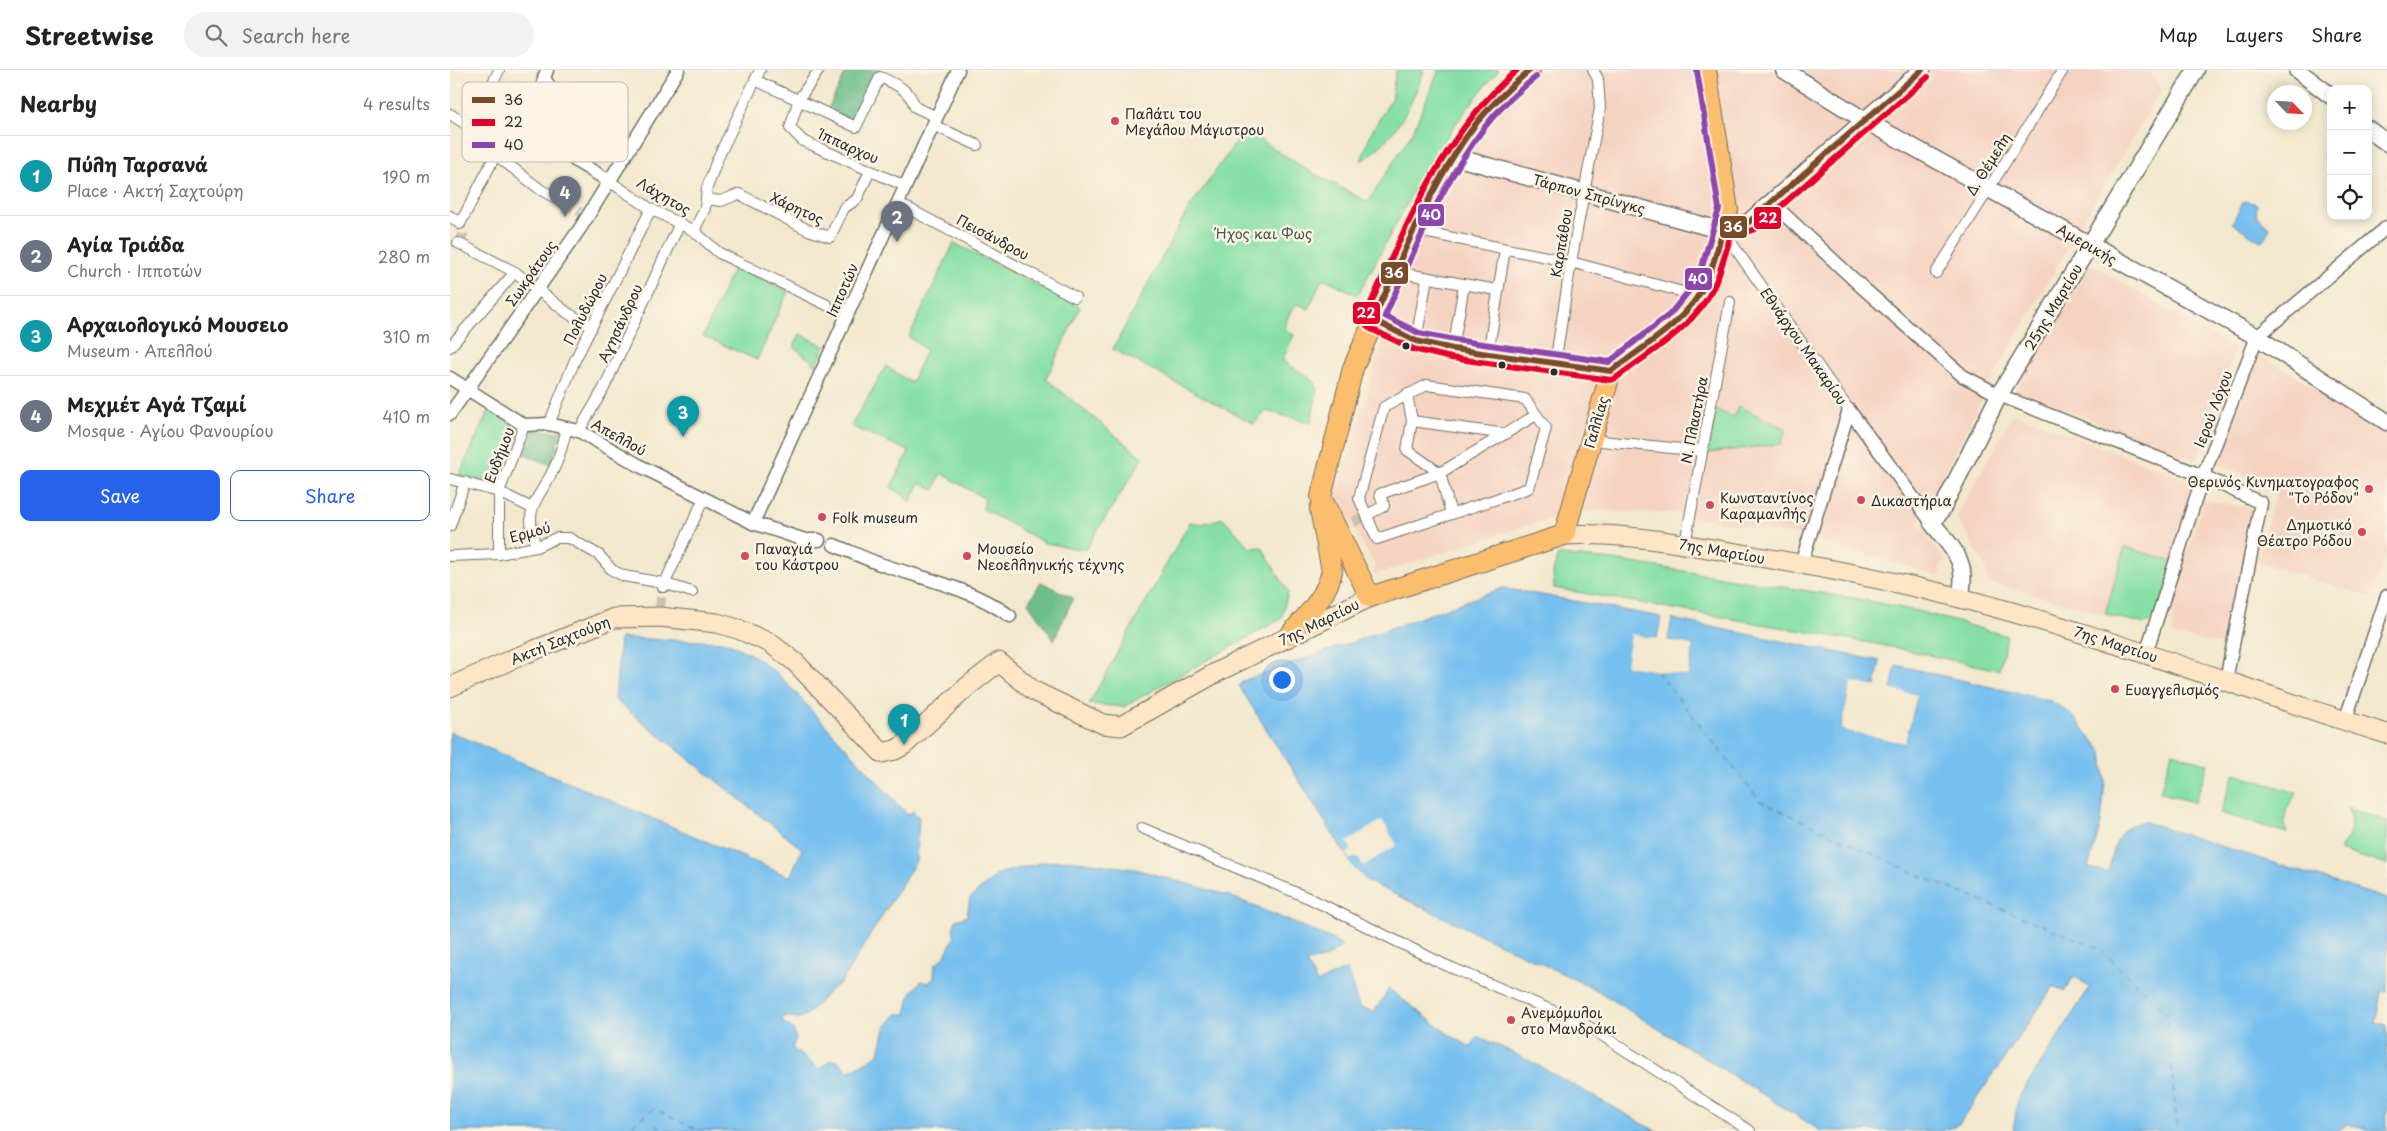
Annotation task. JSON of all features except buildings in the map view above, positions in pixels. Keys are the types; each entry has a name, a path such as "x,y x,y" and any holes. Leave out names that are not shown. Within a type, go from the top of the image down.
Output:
{"main road":[{"path":"1291,634 1323,594 1330,580 1332,571 1320,515 1321,497 1353,368 1373,320 1414,230 1455,157 1487,112 1518,79 1530,70"},
{"path":"1611,371 1676,320 1698,296 1706,284 1723,231 1728,210 1706,70"},
{"name":"Γαλλίας","path":"1564,535 1611,371"},
{"path":"1321,497 1370,597"},
{"name":"7ης Μαρτίου","path":"895,750 998,662 1034,691 1103,724 1121,726 1291,634 1370,597 1564,535 1594,534 1685,544 1801,564 1960,598 2146,653 2387,734"},
{"name":"Ακτή Σαχτούρη","path":"450,688 516,658 614,618 660,617 717,623 738,629 770,643 795,662 882,753 895,750"}],"street":[{"path":"493,82 499,70"},
{"name":"Σωκράτους","path":"628,150 678,70"},
{"name":"Ίππαρχου","path":"819,70 798,99 790,128 803,141 906,186"},
{"name":"Ιπποτών","path":"753,523 844,313 906,186 958,70"},
{"name":"Καρπάθου","path":"1555,364 1571,262 1600,108 1598,79 1592,70"},
{"name":"Αμερικής","path":"1784,70 1864,120 2257,337 2387,422"},
{"path":"1723,231 1749,222 1922,70"},
{"name":"Δ. Θέμελη","path":"1936,273 2063,70"},
{"name":"25ης Μαρτίου","path":"1932,523 1941,511 2000,395 2196,70"},
{"path":"2297,70 2327,93"},
{"path":"694,231 705,208 707,188 717,160 758,75 798,99 856,127 880,77 902,87 913,98 915,107 976,145"},
{"path":"450,114 462,121"},
{"path":"2369,130 2387,143"},
{"name":"Τάρπον Σπρίνγκς","path":"1455,157 1723,231"},
{"path":"450,216 460,224 492,162"},
{"path":"511,162 541,190 565,203"},
{"name":"Λάχητος","path":"576,162 651,209 694,231 719,253 827,305"},
{"name":"Σωκράτους","path":"450,414 538,290 584,214 621,162"},
{"name":"Χάρητος","path":"706,199 721,201 739,194 808,230 830,237 844,208 856,199 870,171"},
{"path":"1771,202 1870,294 1963,376 2000,395 2203,476 2261,503 2226,680"},
{"name":"Πεισάνδρου","path":"898,203 1075,297"},
{"name":"Πολυδώρου","path":"549,424 575,360 651,209"},
{"name":"Αγησάνδρου","path":"532,508 573,429 604,388 680,223"},
{"name":"Ιερού Λόχου","path":"2146,653 2203,476 2257,337 2387,227"},
{"path":"1414,230 1571,262 1698,296"},
{"name":"Εθνάρχου Μακαρίου","path":"1723,231 1849,410 1957,554 1961,563 1964,580 1960,598"},
{"path":"458,242 515,272 569,314 592,326"},
{"path":"1488,354 1505,249"},
{"path":"450,347 515,272"},
{"path":"1396,272 1498,290"},
{"path":"1416,341 1427,278"},
{"path":"1453,349 1464,285"},
{"name":"Ν. Πλαστήρα","path":"1685,544 1730,302"},
{"path":"1373,320 1416,341 1453,349 1611,371"},
{"path":"450,378 524,425"},
{"path":"1427,385 1526,399 1535,416 1546,428 1529,488 1450,512 1377,538 1369,514 1359,498 1384,407 1427,385"},
{"path":"1408,395 1412,420 1407,450 1440,473 1450,512"},
{"path":"1801,564 1849,410"},
{"path":"1369,514 1384,506 1380,494 1440,473 1535,416"},
{"path":"1412,420 1506,434"},
{"name":"Απελλού","path":"524,425 549,424 573,429 642,467 753,523 805,540 819,540"},
{"name":"Ευδήμου","path":"499,554 499,492 524,425"},
{"path":"1591,440 1702,451"},
{"path":"450,480 466,482 499,492 532,508 530,528 536,547"},
{"path":"450,526 466,482"},
{"path":"663,585 704,498"},
{"name":"Ερμού","path":"450,556 499,554 536,547 556,538 569,538 599,555 612,570 624,576 692,592"},
{"path":"834,545 880,564 932,579 985,599 1010,616"},
{"path":"2344,721 2387,596"},
{"path":"1142,828 1311,899 1443,964 1586,1025 1750,1131"}],"shaded area":[{"path":"1539,70 2149,70 2162,89 2080,226 1991,382 1918,523 1944,560 1938,576 1813,538 1672,513 1574,510 1374,575 1374,564 1336,497 1405,267 1464,157 1487,124"},
{"path":"2091,264 2235,349 2197,461 2015,390"},
{"path":"2257,353 2387,431 2387,550 2371,597 2257,562 2277,488 2218,464"},
{"path":"2014,413 2201,485 2175,562 2125,548 2105,614 1988,582 1985,566 1956,516"},
{"path":"2204,500 2256,509 2229,646 2172,635 2174,592"}],"green space":[{"path":"847,70 880,70 854,122 827,111"},
{"path":"1396,70 1424,70 1400,121 1383,143 1361,161 1371,133 1391,100"},
{"name":"Ήχος και Φως","path":"1439,70 1499,70 1477,95 1439,149 1405,207 1358,295 1325,279 1320,283 1309,309 1298,304 1289,316 1286,330 1294,335 1282,360 1311,379 1317,388 1311,423 1266,411 1254,424 1113,349 1187,211 1245,130 1309,171 1368,202 1412,133"},
{"path":"954,243 1080,307 1046,379 1143,458 1085,550 1045,543 983,509 985,499 941,473 934,490 920,483 911,501 891,487 909,451 851,426 886,366 911,383 926,350 909,337"},
{"path":"734,267 788,291 757,360 703,336"},
{"path":"800,334 825,346 816,365 794,347"},
{"path":"1738,406 1786,429 1781,444 1708,453 1716,410 1734,417"},
{"path":"489,410 522,430 498,485 459,475"},
{"path":"527,429 561,432 551,465 518,452"},
{"path":"1223,518 1250,548 1262,547 1288,592 1281,619 1123,707 1089,704 1190,522 1202,524"},
{"path":"2125,547 2175,562 2156,619 2145,624 2105,614"},
{"path":"1558,555 1613,560 1859,599 1917,611 2007,636 1999,670 1877,644 1554,588 1553,572"},
{"path":"1041,582 1073,598 1054,640 1028,603"},
{"path":"2172,752 2208,764 2195,803 2160,792"},
{"path":"2234,774 2297,793 2290,803 2285,816 2287,833 2220,813"},
{"path":"2348,808 2387,821 2387,865 2339,850 2351,830"}],"water":[{"path":"2244,201 2257,204 2256,215 2270,228 2262,242 2232,223"},
{"path":"1503,588 1661,617 1657,638 1631,635 1627,666 1688,676 1693,645 1668,640 1672,619 1880,661 1875,686 1851,683 1841,730 1905,743 1917,696 1891,690 1896,665 2051,701 2071,714 2102,751 2105,781 2101,823 2088,868 2108,872 2118,839 2123,832 2136,823 2145,822 2387,899 2387,992 2381,991 2376,1022 2387,1025 2387,1131 2365,1131 2365,1128 2347,1124 2338,1131 2013,1131 2018,1099 2090,987 2074,976 2064,992 2054,986 1959,1124 1943,1131 1821,1131 1595,989 1367,881 1355,869 1239,686 1243,681"},
{"path":"620,638 727,642 752,655 779,675 908,815 913,811 919,818 916,861 840,984 829,991 805,1015 799,1018 783,1017 782,1022 793,1029 796,1039 792,1048 819,1069 831,1060 839,1062 849,1072 879,1054 885,1028 897,1014 906,1014 911,993 921,981 929,983 934,977 935,965 944,957 955,936 953,929 956,920 967,916 970,898 998,874 1043,862 1069,860 1135,869 1227,895 1330,938 1342,946 1324,959 1306,962 1317,983 1347,969 1359,1007 1374,1012 1389,989 1451,1036 1471,1047 1478,1036 1530,1061 1656,1131 450,1131 450,732 790,877 802,849 615,700"}],"pier":[{"path":"1631,634 1659,639 1656,641 1633,637 1629,664 1657,669 1686,674 1690,647 1667,643 1666,640 1693,645 1688,676 1626,666"},
{"path":"1851,682 1878,687 1875,689 1853,685 1844,728 1904,740 1914,697 1891,692 1889,689 1917,695 1905,743 1841,730"},
{"path":"1382,820 1397,845 1363,866 1356,856 1350,860 1346,854 1352,850 1347,842"}],"ferry route":[{"path":"1657,671 1760,801 1925,878 2099,948 2167,1013 2177,1131"},
{"path":"623,1131 654,1109 700,1131"},
{"path":"647,1131 655,1125 668,1131"}],"tunnel":[{"path":"565,203 580,212"},
{"path":"458,243 463,235 460,224"},
{"path":"827,305 840,311"},
{"path":"1353,522 1367,515"},
{"path":"660,607 663,587"}],"transit line":[{"name":"22","path":"1517,70 1490,96 1467,123 1446,153 1428,184 1395,250 1365,316 1365,323 1369,328 1413,349 1451,358 1611,380 1657,348 1696,314 1714,286 1730,238 1755,229 1928,77"},
{"name":"36","path":"1530,70 1490,107 1462,144 1433,192 1373,320 1416,341 1453,349 1611,371 1664,332 1688,309 1709,276 1723,231 1749,222 1922,70"},
{"name":"40","path":"1536,77 1515,94 1496,114 1484,128 1454,172 1429,219 1385,316 1419,333 1609,362 1670,314 1698,280 1719,209 1697,71"}],"place":[{"name":"Παλάτι του Μεγάλου Μάγιστρου","path":"1115,121"},
{"name":"Μεχμέτ Αγά Τζαμί","path":"565,217"},
{"name":"Αγία Τριάδα","path":"897,242"},
{"name":"Αρχαιολογικό Μουσειο","path":"683,437"},
{"name":"Θερινός Κινηματογραφος \"Το Ρόδον\"","path":"2369,489"},
{"name":"Δικαστήρια","path":"1861,500"},
{"name":"Κωνσταντίνος Καραμανλής","path":"1710,505"},
{"name":"Folk museum","path":"822,517"},
{"name":"Δημοτικό Θέατρο Ρόδου","path":"2362,532"},
{"name":"Παναγιά του Κάστρου","path":"745,556"},
{"name":"Μουσείο Νεοελληνικής τέχνης","path":"967,556"},
{"name":"Ευαγγελισμός","path":"2115,689"},
{"name":"Πύλη Ταρσανά","path":"904,745"},
{"name":"Ανεμόμυλοι στο Μανδράκι","path":"1511,1020"}]}
